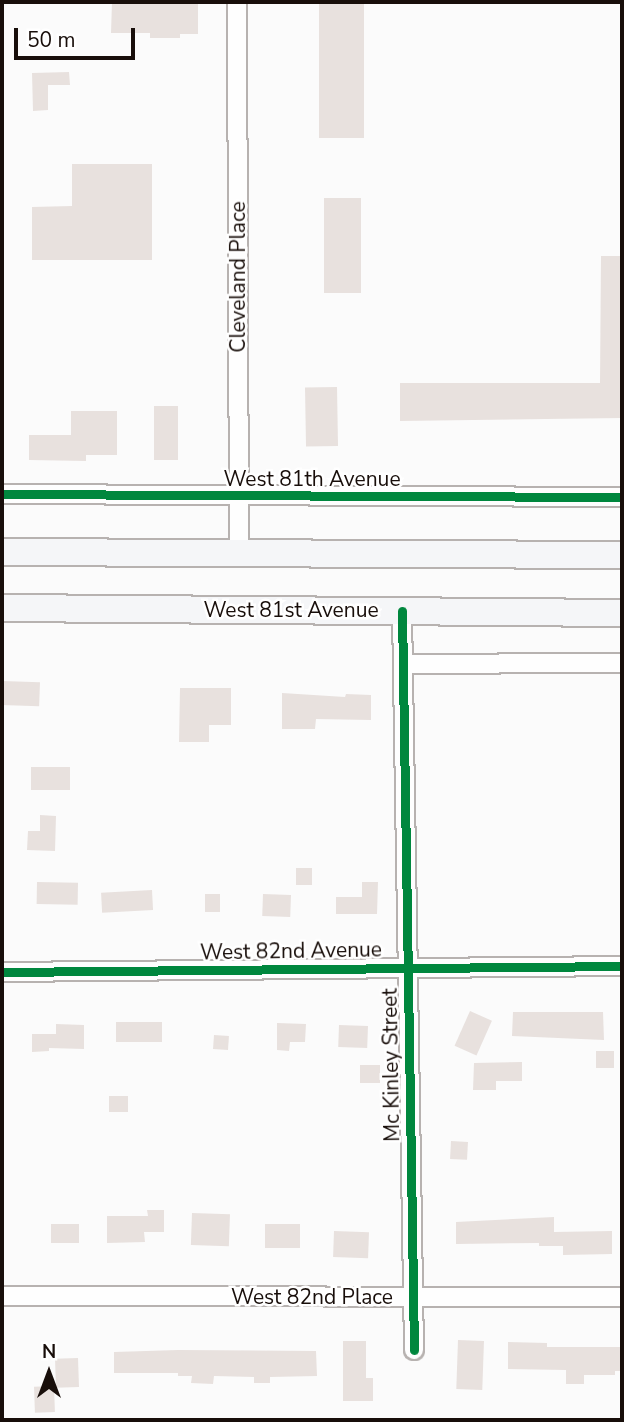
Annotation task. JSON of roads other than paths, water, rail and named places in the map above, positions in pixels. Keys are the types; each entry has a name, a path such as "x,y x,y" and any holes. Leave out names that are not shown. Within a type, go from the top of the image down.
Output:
{"main road":[{"path":"2,552 622,555"},
{"name":"West 81st Avenue","path":"2,608 622,613"}],"street":[{"name":"Cleveland Place","path":"237,2 239,553"},
{"name":"West 81th Avenue","path":"2,494 622,497"},
{"name":"Mc Kinley Street","path":"402,611 414,1350"},
{"path":"404,664 622,663"},
{"name":"West 82nd Avenue","path":"2,972 406,966 622,967"},
{"name":"West 82nd Place","path":"2,1296 622,1297"}]}
